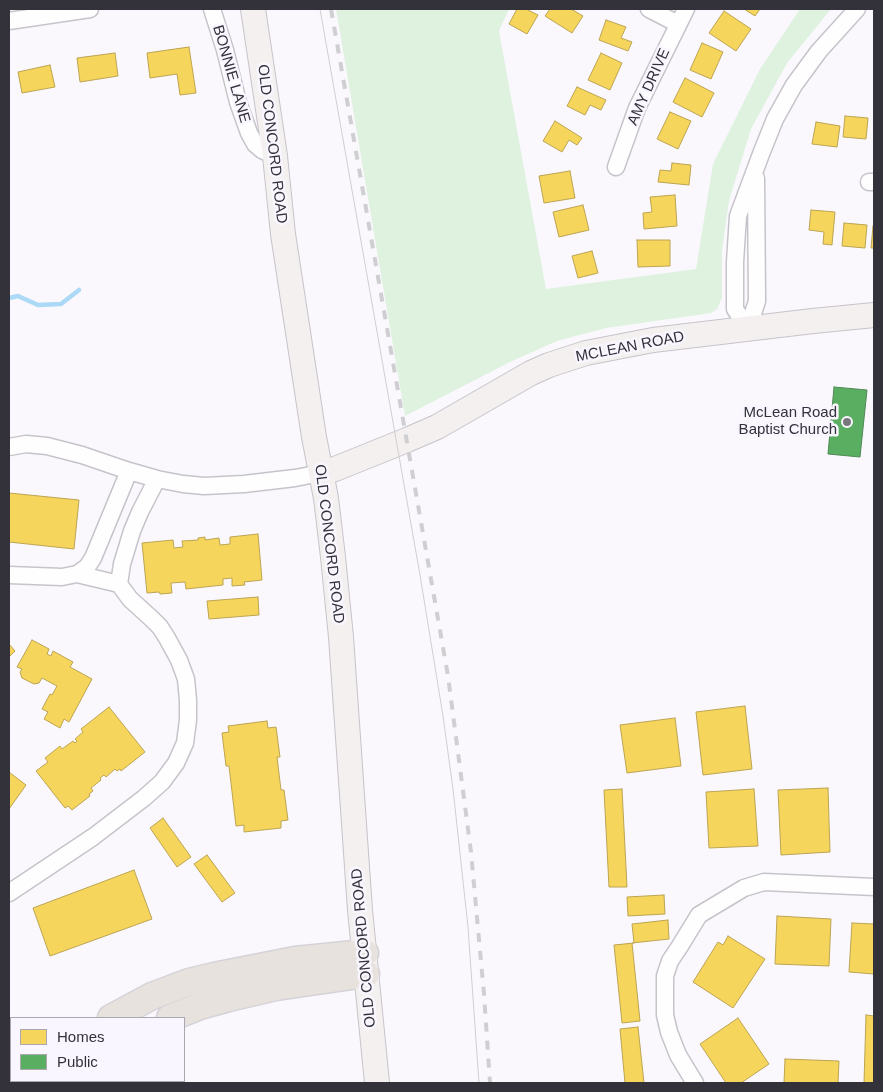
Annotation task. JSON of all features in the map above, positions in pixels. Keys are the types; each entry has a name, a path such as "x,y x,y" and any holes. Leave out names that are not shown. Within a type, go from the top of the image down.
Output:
{"main road":[{"path":"113,1017 152,996 206,978 295,960 365,964"},
{"path":"172,1017 200,1006 229,998 365,964"}],"street":[{"path":"9,20 90,9"},
{"name":"BONNIE LANE","path":"212,9 248,132 255,144 262,150 275,156"},
{"name":"OLD CONCORD ROAD","path":"253,9 275,156 283,234 331,537 338,605 360,910 377,1083"},
{"path":"649,9 678,24"},
{"name":"AMY DRIVE","path":"616,167 637,108 686,9"},
{"path":"748,329 735,309 735,262 738,216 775,119 794,85 819,52 857,9"},
{"name":"MCLEAN ROAD","path":"321,473 437,427 531,373 586,353 653,340 874,315"},
{"path":"9,447 26,444 46,446 82,455 157,479 204,486 244,484 321,473"},
{"path":"9,575 62,577 77,574 87,567 128,471"},
{"path":"119,584 122,564 132,531 157,479"},
{"path":"9,894 93,837 144,798 162,782 176,763 184,742 188,720 186,680 179,660 160,627 130,600 119,584 77,574"},
{"path":"695,1083 678,1055 669,1032 665,1015 665,976 670,961 699,915 744,888 764,882 874,887"}],"green space":[{"path":"336,9 509,9 499,31 546,289 696,269 713,164 760,69 800,9 831,9 787,63 751,129 729,201 722,251 722,298 717,309 711,313 606,328 557,341 510,362 405,416"}],"building: Homes":[{"path":"517,9 526,9 538,15 527,34 509,24"},
{"path":"550,9 571,9 583,16 572,33 545,16"},
{"path":"744,9 760,9 755,16"},
{"path":"724,11 751,29 736,51 709,33"},
{"path":"606,20 626,27 621,38 632,42 628,51 599,40"},
{"path":"702,43 723,52 711,79 690,70"},
{"path":"189,47 196,93 180,95 177,74 150,78 147,53"},
{"path":"115,53 118,76 80,82 77,58"},
{"path":"601,53 622,63 610,90 588,80"},
{"path":"50,65 55,87 22,93 18,72"},
{"path":"685,78 714,93 702,117 673,102"},
{"path":"577,87 606,100 601,110 590,105 585,115 567,106"},
{"path":"670,112 691,121 678,149 657,139"},
{"path":"845,116 868,118 866,139 843,137"},
{"path":"555,121 582,138 577,145 569,140 562,152 543,141"},
{"path":"816,122 840,126 837,147 812,144"},
{"path":"672,163 691,165 689,185 658,182 660,170 671,171"},
{"path":"570,171 575,198 544,203 539,176"},
{"path":"675,195 677,226 644,229 643,213 652,212 650,197"},
{"path":"583,205 589,230 559,237 553,212"},
{"path":"811,210 835,212 832,245 823,244 824,232 809,230"},
{"path":"844,223 867,225 865,248 842,246"},
{"path":"873,226 874,248 871,248"},
{"path":"637,240 670,240 670,266 638,267"},
{"path":"592,251 598,273 578,278 572,256"},
{"path":"9,493 79,500 74,549 9,542"},
{"path":"258,534 262,580 244,582 245,585 232,586 232,578 223,579 223,585 186,589 185,582 171,583 172,593 147,593 142,543 173,540 174,548 183,547 182,541 198,540 198,538 205,537 205,540 219,538 220,545 230,544 230,537"},
{"path":"258,597 259,615 209,619 207,601"},
{"path":"32,640 49,649 47,654 51,656 53,651 73,662 70,667 92,679 69,722 64,719 60,728 44,719 48,712 42,709 57,686 42,678 39,683 34,684 22,678 20,672 22,669 17,667"},
{"path":"9,644 15,651 9,657"},
{"path":"745,706 752,769 703,775 696,712"},
{"path":"109,707 145,752 121,771 120,769 117,771 115,769 106,777 104,775 100,778 101,780 91,788 93,791 89,794 90,796 72,810 68,806 65,808 36,771 48,762 45,758 60,746 62,749 73,741 75,743 77,741 75,739 83,732 81,729"},
{"path":"675,718 681,766 627,773 620,725"},
{"path":"267,721 268,728 276,727 280,757 277,757 281,790 284,790 288,820 281,821 281,828 244,832 244,825 236,826 229,766 226,766 222,733 229,732 228,726"},
{"path":"9,772 26,785 9,809"},
{"path":"828,788 830,852 781,855 778,790"},
{"path":"622,789 627,887 609,887 604,790"},
{"path":"754,789 758,846 709,848 706,792"},
{"path":"163,818 191,857 177,867 150,828"},
{"path":"207,855 235,893 222,902 194,864"},
{"path":"134,870 152,919 50,956 33,908"},
{"path":"664,895 665,914 628,916 627,897"},
{"path":"777,916 831,919 829,966 775,964"},
{"path":"668,920 669,939 634,943 632,924"},
{"path":"852,923 874,924 874,974 849,972"},
{"path":"728,936 765,959 733,1008 693,982 718,942 723,945"},
{"path":"632,943 640,1021 622,1023 614,945"},
{"path":"866,1015 874,1016 874,1083 864,1083"},
{"path":"738,1018 769,1064 741,1083 726,1083 700,1044"},
{"path":"638,1027 644,1083 625,1083 620,1029"},
{"path":"785,1059 839,1061 838,1083 784,1083"}],"building: Public":[{"name":"McLean Road Baptist Church","path":"834,387 867,390 860,457 828,454"}],"waterway":[{"path":"9,298 18,296 38,305 61,304 79,290"}],"tram line":[{"path":"320,9 420,575 443,716 468,927 479,1083"}],"railway":[{"path":"331,9 448,676 471,852 490,1083"}],"place":[{"name":"McLean Road Baptist Church","path":"847,422"}]}
